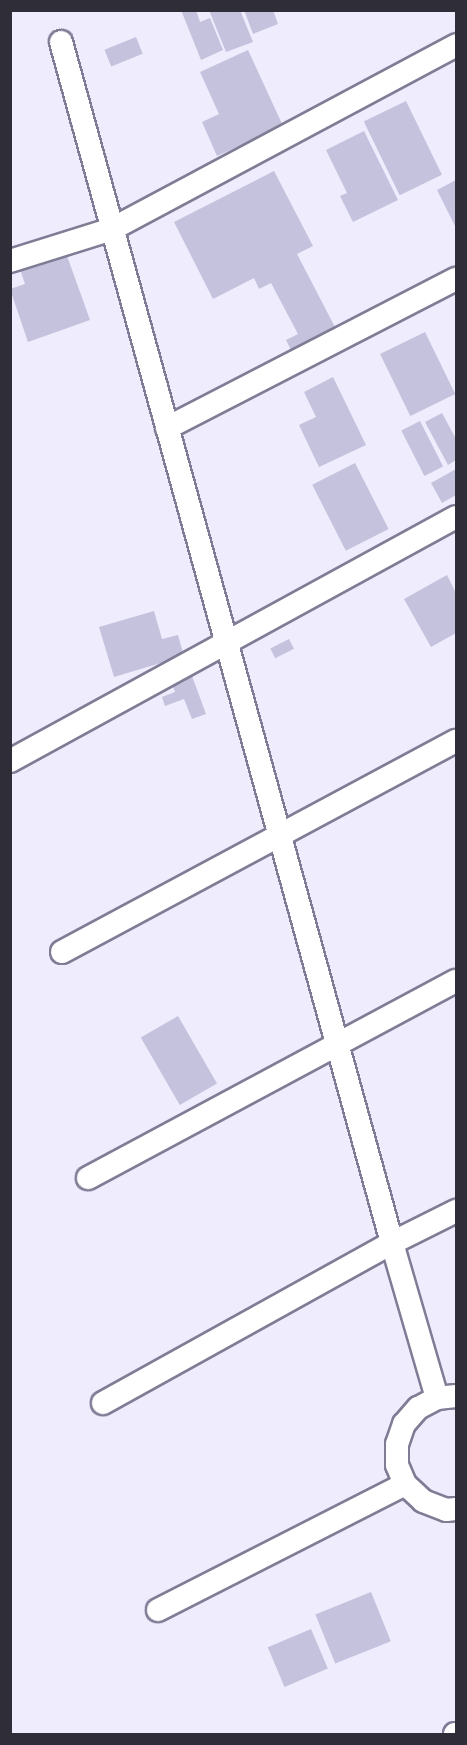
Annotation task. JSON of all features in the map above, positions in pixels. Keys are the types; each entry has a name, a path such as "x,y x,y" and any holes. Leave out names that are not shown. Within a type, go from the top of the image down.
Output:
{"street":[{"path":"61,42 392,1244 447,1397 418,1408 404,1424 397,1444 397,1465 405,1484 423,1501 446,1510 456,1509"},
{"path":"10,261 112,229 456,45"},
{"path":"167,428 456,279"},
{"path":"10,761 456,517"},
{"path":"62,952 456,741"},
{"path":"88,1178 456,981"},
{"path":"103,1402 456,1211"},
{"path":"158,1610 405,1484"}],"building":[{"path":"181,10 196,10 200,22 210,18 223,50 201,60"},
{"path":"209,10 240,10 253,42 226,52"},
{"path":"244,10 273,10 278,24 253,34"},
{"path":"136,37 143,54 111,66 104,50"},
{"path":"248,50 283,126 217,156 202,122 219,114 200,72"},
{"path":"406,101 442,175 400,195 364,122"},
{"path":"364,131 398,200 353,222 340,196 347,193 326,150"},
{"path":"274,171 313,246 297,254 336,329 292,352 286,340 298,334 271,283 259,289 254,278 213,299 174,222"},
{"path":"456,180 456,228 437,190"},
{"path":"66,253 90,320 28,342 10,289 25,284 20,269"},
{"path":"425,332 455,394 410,416 380,354"},
{"path":"333,377 366,445 319,467 299,425 316,417 304,392"},
{"path":"442,413 456,439 456,460 448,465 425,422"},
{"path":"420,421 443,466 424,476 401,431"},
{"path":"355,463 389,529 346,551 312,485"},
{"path":"456,469 456,495 442,503 431,483"},
{"path":"447,575 456,593 456,633 431,647 404,599"},
{"path":"154,611 162,639 178,635 184,656 114,677 99,627"},
{"path":"289,639 294,649 275,658 270,649"},
{"path":"192,676 206,714 192,719 184,699 165,706 162,697 175,692 172,684"},
{"path":"178,1016 217,1084 180,1105 141,1038"},
{"path":"371,1592 391,1641 335,1664 315,1614"},
{"path":"311,1629 328,1669 285,1687 268,1647"}]}
